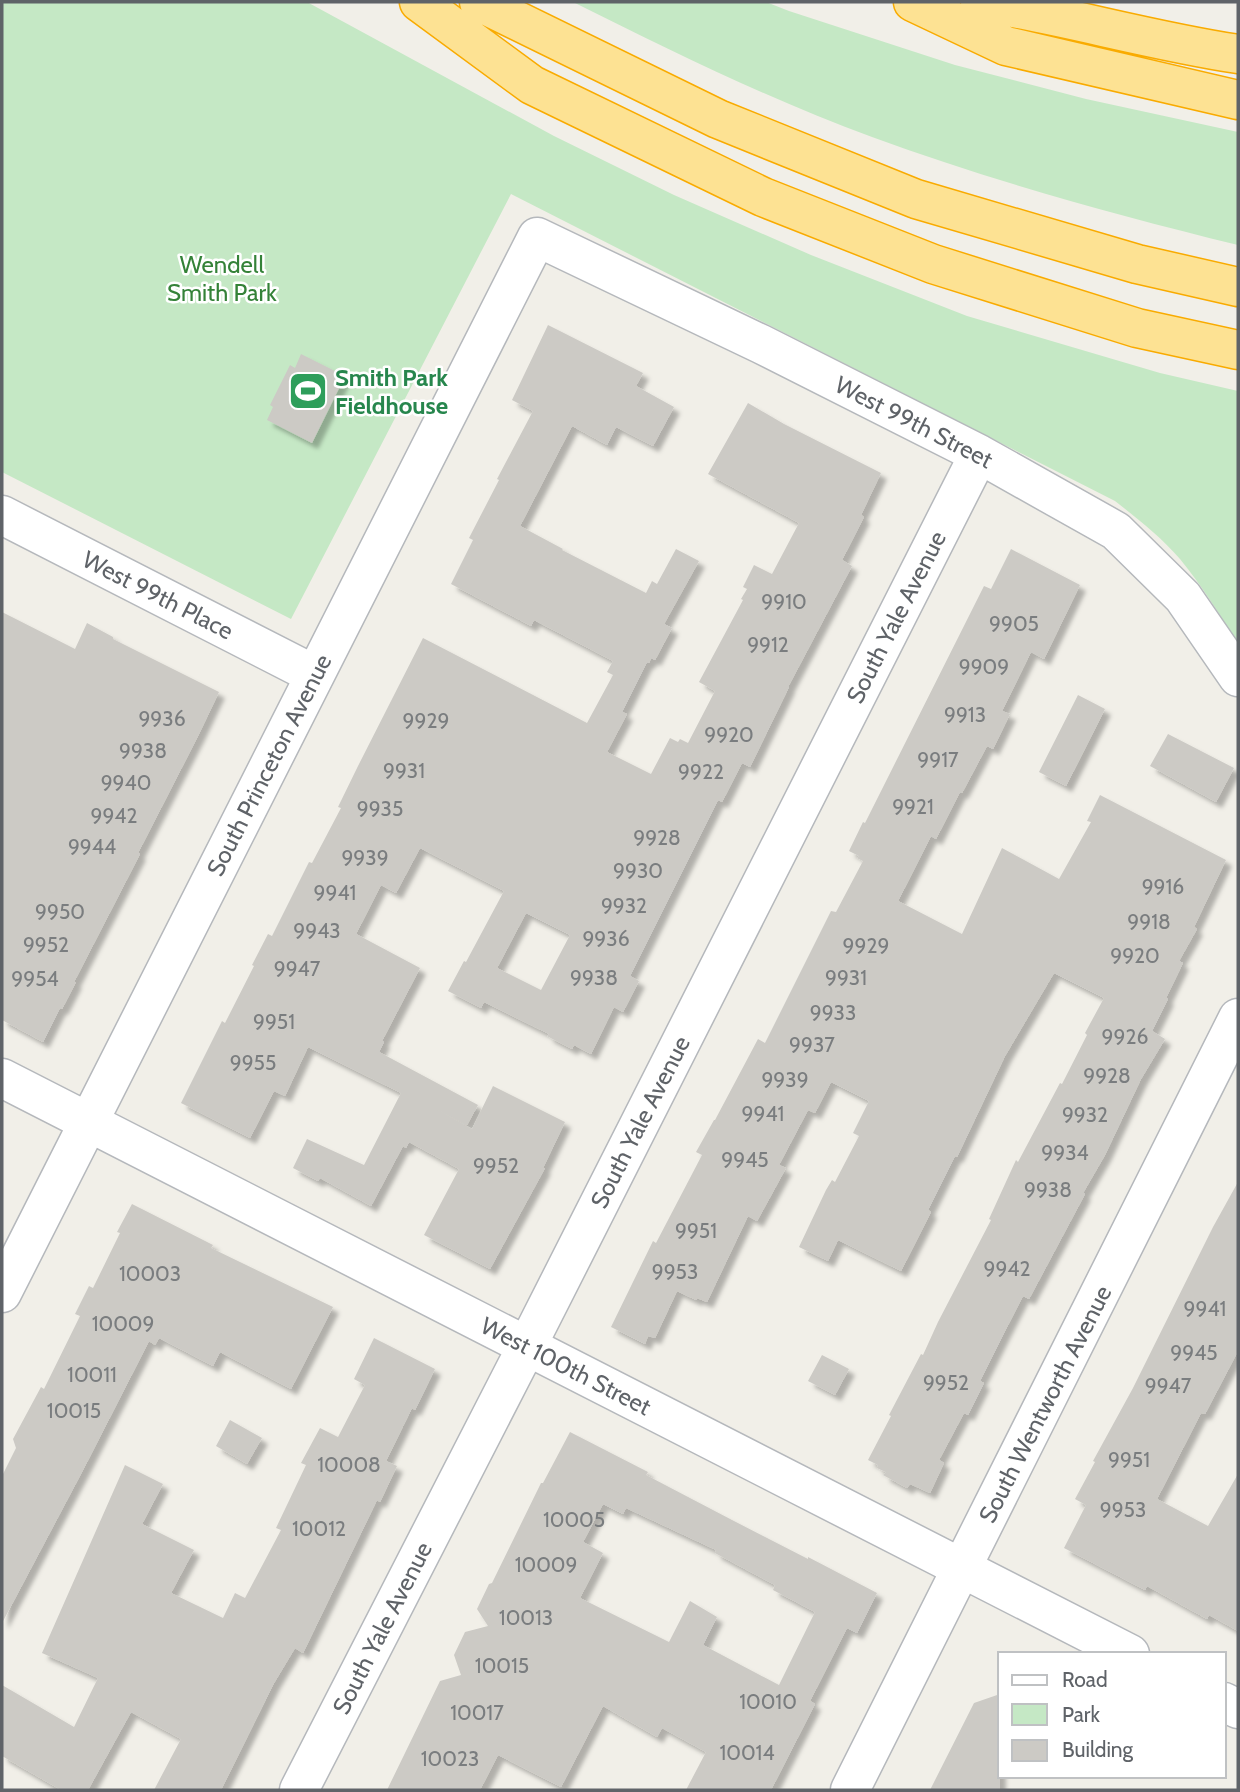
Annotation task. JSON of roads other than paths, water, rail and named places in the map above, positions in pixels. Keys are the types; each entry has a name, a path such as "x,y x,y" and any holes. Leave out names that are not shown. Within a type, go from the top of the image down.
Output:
{"highway":[{"path":"419,2 532,85 763,197 933,264 1138,328 1238,350"},
{"path":"480,2 718,119 916,199 1137,264 1238,287"},
{"path":"913,2 1006,46 1238,100"},
{"path":"981,2 1020,8 1189,47 1238,54"}],"street":[{"name":"West 99th Street","path":"537,237 761,344 979,454 1116,531 1183,597 1238,677"},
{"name":"South Princeton Avenue","path":"2,1293 537,237"},
{"name":"South Yale Avenue","path":"299,1790 979,454"},
{"name":"West 99th Place","path":"2,515 315,675"},
{"name":"South Wentworth Avenue","path":"850,1790 1238,1018"},
{"name":"West 100th Street","path":"2,1078 1126,1652"}],"place":[{"name":"Smith Park Fieldhouse","path":"308,391"}],"park label":[{"name":"Wendell Smith Park","path":"222,278"}]}
